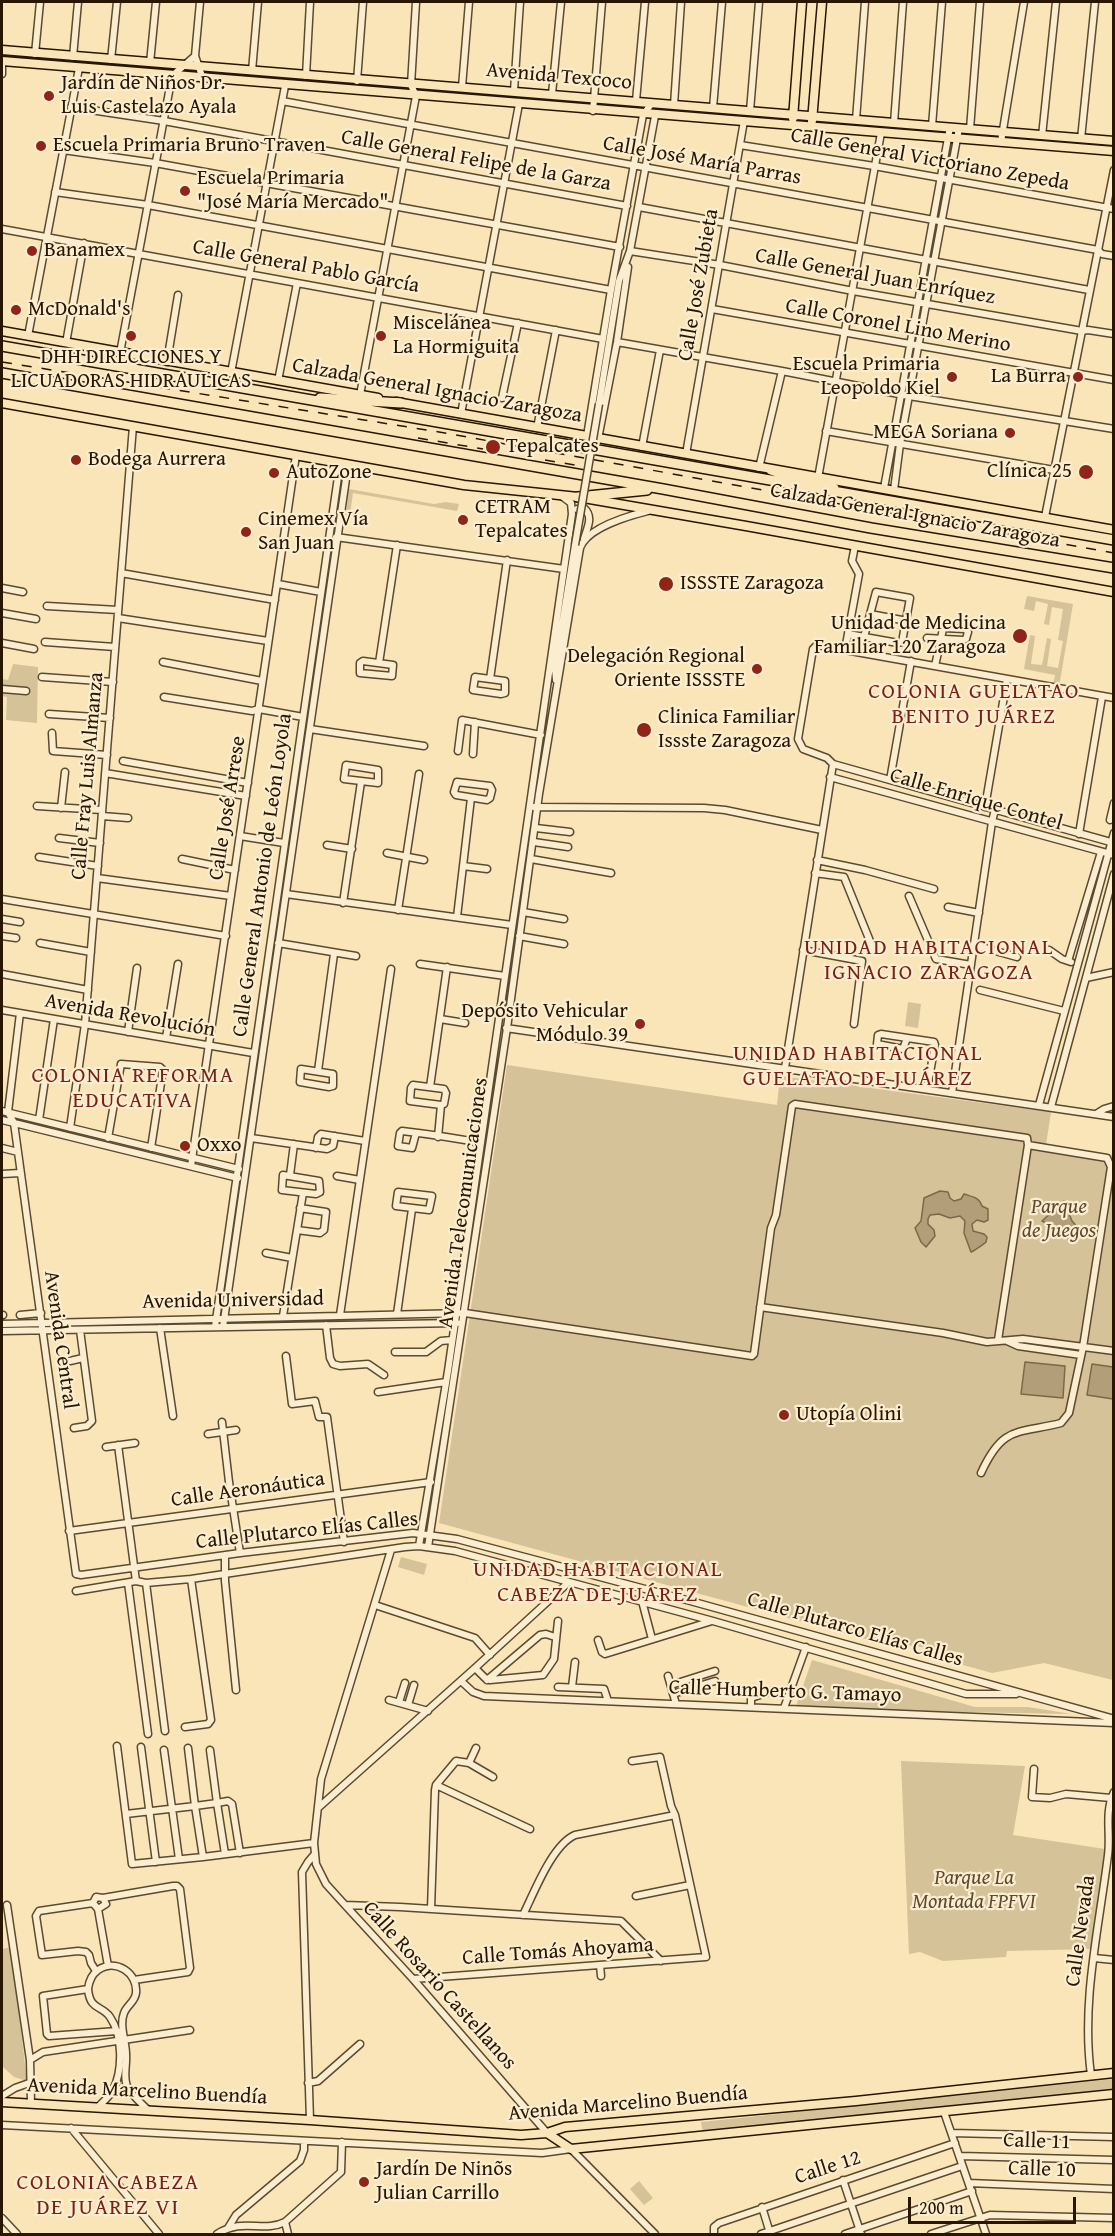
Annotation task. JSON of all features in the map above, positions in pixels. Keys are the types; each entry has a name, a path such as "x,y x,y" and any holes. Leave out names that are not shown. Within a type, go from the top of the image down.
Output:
{"highway":[{"name":"Calzada General Ignacio Zaragoza","path":"2,346 1113,540"},
{"name":"Calzada General Ignacio Zaragoza","path":"2,373 663,489 871,528 1113,568"},
{"path":"297,398 335,398 401,403"},
{"path":"771,470 862,497"},
{"path":"578,497 663,489"}],"main road":[{"path":"792,125 802,2"},
{"path":"811,127 822,2"},
{"name":"Avenida Texcoco","path":"2,50 357,81 552,94 1113,141"},
{"name":"Avenida Texcoco","path":"2,61 285,86 1113,152"},
{"path":"160,75 161,64"},
{"path":"775,124 776,113"},
{"path":"838,130 839,119"},
{"name":"Calzada General Ignacio Zaragoza","path":"2,331 1113,530"},
{"name":"Calzada General Ignacio Zaragoza","path":"2,403 465,485 578,497 655,510 1113,592"},
{"name":"Avenida Marcelino Buendía","path":"2,2102 521,2135 547,2133 565,2127 856,2101 1113,2073"},
{"name":"Avenida Marcelino Buendía","path":"571,2149 1113,2094"},
{"path":"547,2133 571,2149"}],"street":[{"path":"35,54 39,2"},
{"path":"73,57 78,2"},
{"path":"111,60 117,2"},
{"path":"150,63 156,2"},
{"path":"200,2 195,56 203,79"},
{"path":"252,71 258,2"},
{"path":"306,76 310,2"},
{"path":"357,81 363,2"},
{"path":"360,395 416,96 411,85 416,2"},
{"path":"462,87 468,2"},
{"path":"514,92 520,2"},
{"path":"552,94 561,2"},
{"path":"593,111 602,2"},
{"path":"636,102 645,2"},
{"path":"674,105 681,2"},
{"path":"713,108 722,2"},
{"path":"750,111 759,2"},
{"path":"856,120 865,2"},
{"path":"894,123 903,2"},
{"path":"932,126 942,2"},
{"path":"970,129 981,2"},
{"path":"1001,142 1024,2"},
{"path":"1042,136 1056,2"},
{"path":"1081,139 1095,2"},
{"path":"120,353 172,76 195,56"},
{"path":"2,61 2,74"},
{"path":"28,336 79,68"},
{"path":"231,372 285,86"},
{"name":"Calle José María Parras","path":"282,101 933,219 1098,250 1102,254 1113,256"},
{"path":"587,436 643,115 652,103"},
{"path":"461,414 519,104"},
{"name":"Calle General Felipe de la Garza","path":"71,107 164,121 627,206"},
{"path":"598,439 617,342 627,283 628,261 655,116"},
{"name":"Calle José Zubieta","path":"686,454 744,121"},
{"path":"894,490 897,443 910,345 940,178 955,128"},
{"path":"818,478 881,133"},
{"path":"905,395 927,303 949,179 952,138"},
{"name":"Calle General Victoriano Zepeda","path":"740,145 874,166 1110,209"},
{"path":"63,150 155,163 620,247"},
{"path":"1045,517 1089,290 1110,209 1113,170"},
{"path":"55,192 148,205 611,290"},
{"path":"639,207 1089,290"},
{"name":"Calle General Pablo García","path":"2,230 84,243 603,339"},
{"path":"66,343 84,243"},
{"name":"Calle General Juan Enríquez","path":"630,250 1082,331 1113,334"},
{"path":"618,260 620,281"},
{"path":"620,281 628,261"},
{"name":"Avenida Telecomunicaciones","path":"548,685 555,668 620,281"},
{"path":"278,381 297,283"},
{"path":"167,362 178,295"},
{"name":"Calle Coronel Lino Merino","path":"712,309 1074,375 1113,380"},
{"path":"502,398 518,323"},
{"path":"537,428 556,330"},
{"path":"617,342 783,370 905,395 1113,429"},
{"path":"642,447 660,351"},
{"path":"759,468 783,370"},
{"path":"590,415 596,420 603,417"},
{"name":"Calle Fray Luis Almanza","path":"70,1128 85,1024 133,426"},
{"path":"826,431 1054,470"},
{"path":"884,488 897,443"},
{"name":"Calle José Arrese","path":"191,1166 296,455"},
{"name":"Calle General Antonio de León Loyola","path":"215,1328 321,592 344,464"},
{"name":"Calle General Antonio de León Loyola","path":"223,1327 338,537 344,464"},
{"path":"887,475 896,475"},
{"path":"560,495 571,503 572,514"},
{"name":"Avenida Telecomunicaciones","path":"419,1546 446,1382 512,925 534,807 557,685 582,542 589,523 588,513 585,509 580,508 572,514 541,735 534,807 536,828 465,1313 428,1547"},
{"path":"582,542 594,530 655,510"},
{"path":"330,536 564,569"},
{"path":"379,663 397,545"},
{"path":"855,546 852,561 859,574 845,650 1113,699"},
{"path":"490,679 507,560"},
{"path":"121,573 274,600"},
{"path":"278,584 321,592"},
{"path":"2,588 23,592"},
{"path":"848,634 864,637 902,642 909,598 880,591 875,593 864,637"},
{"path":"47,606 118,610"},
{"path":"2,613 36,619"},
{"path":"870,614 907,621"},
{"path":"118,618 268,641"},
{"path":"927,638 940,640 935,666"},
{"path":"45,642 116,647"},
{"path":"2,643 34,649"},
{"name":"Calle Enrique Contel","path":"845,650 815,646 798,739 803,749 827,758 832,764 1112,843"},
{"path":"361,661 379,663 393,665 392,676 359,672 361,661"},
{"path":"890,780 911,661"},
{"path":"163,662 262,681"},
{"name":"Avenida Telecomunicaciones","path":"555,668 557,685"},
{"path":"42,677 113,682"},
{"path":"475,677 490,679 506,682 505,693 472,689 475,677"},
{"path":"985,807 1007,679"},
{"path":"2,689 26,691"},
{"path":"164,697 303,717"},
{"path":"1079,834 1102,697"},
{"path":"49,714 110,718"},
{"path":"458,751 462,720 541,735"},
{"path":"473,754 475,722"},
{"path":"310,729 424,746"},
{"path":"52,733 52,750 107,755"},
{"path":"460,737 473,738"},
{"path":"66,752 66,760"},
{"path":"123,761 248,783"},
{"path":"785,1068 832,764"},
{"path":"346,765 380,772 377,784 362,782 343,778 346,765"},
{"path":"61,808 65,772"},
{"path":"105,773 246,796"},
{"path":"398,910 419,774"},
{"name":"Calle Enrique Contel","path":"830,777 1107,854"},
{"path":"343,903 362,782"},
{"path":"457,782 492,788 490,799 471,798 455,795 457,782"},
{"path":"456,917 471,798"},
{"path":"1110,820 1113,803"},
{"path":"37,806 128,818"},
{"path":"534,807 710,808 822,830"},
{"path":"952,1093 995,809"},
{"path":"536,828 570,832"},
{"path":"1068,961 1083,913 1112,843 1113,833"},
{"path":"240,836 284,843"},
{"path":"59,838 100,843"},
{"path":"534,842 568,848"},
{"path":"327,845 352,849"},
{"path":"387,854 424,860"},
{"path":"1039,1105 1107,854"},
{"path":"39,857 98,866"},
{"path":"182,859 235,870"},
{"path":"531,859 611,873"},
{"path":"817,860 865,870 934,889"},
{"path":"463,866 487,869"},
{"path":"815,873 844,877 874,951"},
{"path":"1051,1107 1113,874"},
{"path":"97,878 231,897"},
{"path":"1109,892 1113,899"},
{"path":"286,894 512,925"},
{"path":"909,896 936,959 971,965"},
{"path":"2,899 226,936"},
{"path":"948,907 979,913"},
{"path":"1083,913 1093,910"},
{"path":"523,912 564,919"},
{"path":"2,919 20,922"},
{"path":"2,936 16,938"},
{"path":"519,936 564,944"},
{"path":"40,942 91,952"},
{"path":"279,943 356,956"},
{"path":"974,945 1017,957"},
{"path":"803,950 862,961 854,1024"},
{"path":"1049,950 1062,959 1078,963"},
{"path":"1082,950 1093,953"},
{"path":"318,1071 334,954"},
{"path":"166,1038 178,964"},
{"path":"420,964 505,976"},
{"path":"430,1087 447,967"},
{"path":"128,1032 137,968"},
{"path":"340,1315 391,969"},
{"path":"1086,978 1113,972"},
{"path":"2,974 88,990"},
{"path":"980,990 1064,1011"},
{"name":"Avenida Revolución","path":"2,1010 253,1053"},
{"path":"20,1013 5,1111 246,1170"},
{"path":"39,1120 54,1019"},
{"path":"440,1019 465,1023"},
{"path":"498,1027 1113,1117"},
{"path":"907,1038 903,1049 876,1044 879,1034 907,1038 935,1044 927,1089"},
{"path":"1058,1034 1069,1037"},
{"path":"495,1046 500,1041 504,1045"},
{"path":"108,1138 122,1064 160,1067 163,1070 152,1148"},
{"path":"302,1069 318,1071 333,1074 332,1087 299,1081 302,1069"},
{"path":"438,1137 441,1105 445,1103 445,1090 412,1086 410,1101 441,1105"},
{"path":"998,1340 1028,1145 1027,1138 794,1104 790,1112 776,1215 771,1228 760,1307 943,1333 987,1342 1023,1340 1113,1352"},
{"path":"1096,1114 1104,1108 1113,1106"},
{"name":"Avenida Central","path":"5,1111 14,1123 76,1574"},
{"path":"2,1120 244,1179"},
{"path":"416,1133 481,1143"},
{"path":"316,1148 319,1135 365,1141"},
{"path":"251,1138 316,1148 331,1148 335,1136"},
{"path":"290,1175 294,1144"},
{"path":"981,1473 995,1446 1008,1435 1028,1428 1061,1423 1069,1413 1083,1347 1111,1162 1107,1158 1028,1145"},
{"path":"2,1148 18,1152"},
{"path":"2,1174 20,1173"},
{"path":"290,1175 321,1182 319,1194 281,1190 282,1176 290,1175"},
{"path":"337,1176 360,1180"},
{"path":"398,1192 432,1196 428,1211 412,1209 395,1205 398,1192"},
{"path":"283,1316 303,1193"},
{"path":"297,1230 320,1233 324,1230 326,1212 300,1208"},
{"path":"397,1314 412,1209"},
{"path":"266,1253 292,1258"},
{"name":"Avenida Universidad","path":"2,1324 465,1313 750,1357 754,1354 760,1307"},
{"path":"20,1315 40,1313"},
{"name":"Avenida Universidad","path":"2,1331 463,1323"},
{"path":"326,1325 330,1358 333,1364 340,1366 368,1364 384,1375"},
{"path":"160,1328 173,1416"},
{"path":"74,1428 89,1425 92,1421 80,1330"},
{"path":"395,1352 425,1352 440,1341 452,1340"},
{"path":"1006,1341 1018,1346 1081,1355"},
{"path":"286,1356 292,1404 315,1401 319,1417 327,1417 344,1542"},
{"path":"70,1360 83,1358"},
{"path":"378,1392 446,1382"},
{"path":"222,1422 240,1553"},
{"path":"208,1434 236,1430"},
{"path":"106,1447 135,1443"},
{"path":"118,1445 136,1581"},
{"name":"Calle Aeronáutica","path":"69,1531 431,1482"},
{"name":"Calle Plutarco Elías Calles","path":"76,1574 422,1533 457,1539 693,1602 1025,1694 1113,1721"},
{"name":"Calle Plutarco Elías Calles","path":"76,1591 136,1581 146,1583 191,1579 419,1546 455,1551 642,1601 966,1694 1025,1694"},
{"path":"310,2120 302,1872 314,1856 321,1779 391,1550"},
{"path":"225,1555 236,1690"},
{"path":"185,1727 208,1724 211,1720 191,1579"},
{"path":"128,1582 148,1734"},
{"path":"317,1808 476,1668 569,1582"},
{"path":"146,1583 165,1731"},
{"path":"642,1601 652,1640"},
{"path":"690,1615 693,1602"},
{"path":"375,1605 475,1638 489,1655"},
{"path":"487,1680 543,1676 554,1659 558,1621"},
{"path":"598,1640 605,1654 713,1621"},
{"path":"487,1680 540,1635 555,1636"},
{"path":"784,1708 806,1647"},
{"path":"572,1688 575,1662"},
{"path":"476,1668 487,1680"},
{"path":"671,1685 714,1671"},
{"path":"668,1676 676,1704"},
{"name":"Calle Humberto G. Tamayo","path":"461,1681 473,1692 484,1696 1113,1721"},
{"path":"673,1694 715,1681"},
{"path":"399,1702 405,1683"},
{"path":"408,1705 414,1685"},
{"path":"558,1687 604,1689 608,1701"},
{"path":"751,1707 751,1698 775,1690"},
{"path":"389,1700 428,1711"},
{"path":"117,1746 132,1864 314,1843"},
{"path":"141,1747 156,1862"},
{"path":"188,1748 203,1857"},
{"path":"468,1763 476,1748"},
{"path":"164,1750 179,1859"},
{"path":"210,1750 225,1854"},
{"path":"632,1761 660,1757 690,1885 636,1896"},
{"path":"431,1909 436,1785 456,1761 468,1763 493,1777"},
{"path":"1034,1769 1032,1797 1050,1798 1066,1794 1112,1795"},
{"path":"436,1785 530,1829"},
{"name":"Calle Nevada","path":"1091,2075 1088,2000 1108,1852 1108,1812 1112,1795"},
{"path":"126,1815 228,1802 232,1804 240,1853"},
{"path":"523,1915 552,1857 567,1838 675,1815"},
{"name":"Calle Rosario Castellanos","path":"314,1856 320,1874 345,1905 413,1979 547,2133"},
{"name":"Calle Tomás Ahoyama","path":"413,1979 706,1957 690,1885"},
{"path":"108,1966 95,1908 96,1897 107,1898 177,1886 180,1889 190,1968 188,1972 134,1980"},
{"path":"96,1971 86,1952 44,1956 41,1952 36,1912 104,1907 107,1898"},
{"path":"8,1905 30,2060 31,2103"},
{"path":"345,1905 621,1921 660,1961"},
{"path":"1094,1958 1113,1960"},
{"path":"600,1965 602,1976"},
{"path":"97,2108 113,2091 120,2061 121,2041 122,2020 136,1993 134,1980 130,1974 122,1967 108,1966 96,1971 91,1978 88,1989 90,2000 97,2008 108,2014 117,2031 121,2041 126,2054 126,2083 131,2092 149,2111"},
{"path":"88,1989 44,1996 47,2034 49,2036 117,2031"},
{"path":"30,2060 43,2052 190,2030"},
{"path":"309,2083 318,2081 360,2044"},
{"path":"2,2096 32,2082"},
{"path":"944,2112 987,2235"},
{"name":"Avenida Marcelino Buendía","path":"2,2125 542,2154 571,2149"},
{"path":"71,2128 159,2235"},
{"path":"952,2133 1113,2138"},
{"path":"228,2228 236,2215 300,2162 304,2142"},
{"path":"217,2235 228,2228 239,2225 279,2225 285,2222 341,2172 342,2142"},
{"name":"Calle 12","path":"714,2231 719,2223 955,2143"},
{"path":"571,2149 655,2235"},
{"name":"Calle 11","path":"960,2156 1113,2160"},
{"path":"761,2235 962,2166"},
{"path":"843,2180 860,2232"},
{"name":"Calle 10","path":"969,2183 1113,2189"},
{"path":"845,2235 860,2232 972,2191"},
{"path":"762,2208 770,2233"},
{"path":"932,2235 990,2214 1113,2218"},
{"path":"2,2218 16,2235"},
{"path":"285,2222 288,2235"}],"green space":[{"path":"349,489 434,504 446,502 459,504 457,511 353,493 349,521 345,523"},
{"path":"1027,596 1073,604 1059,687 1053,686 1055,675 1024,669 1030,635 1035,636 1031,664 1042,665 1047,638 1051,639 1047,666 1058,668 1063,641 1058,640 1063,609 1052,607 1049,625 1044,624 1048,604 1036,601 1034,611 1024,609"},
{"path":"13,664 38,667 37,723 6,720 7,697 2,696 2,679 8,680"},
{"path":"908,1002 921,1004 918,1028 905,1026"},
{"name":"Utopía Olini","path":"507,1065 777,1105 780,1076 1051,1112 1046,1145 1113,1155 1113,1680 1044,1663 992,1673 963,1665 964,1653 907,1645 906,1650 439,1523"},
{"path":"401,1557 427,1564 424,1575 398,1567"},
{"path":"812,1660 975,1707 1028,1707 1071,1714 795,1709"},
{"name":"Parque La Montada FPFVI","path":"901,1761 1025,1766 1013,1835 1105,1849 1092,1949 1007,1951 1006,1957 943,1961 920,1952 909,1954"},
{"path":"11,1947 27,2081 14,2077 2,2066 2,1949"},
{"path":"1113,2079 1113,2094 703,2134 701,2122"},
{"path":"639,2181 653,2198 644,2205 630,2189"}],"shaded area":[{"path":"940,1191 948,1192 954,1201 961,1199 964,1194 973,1197 988,1209 988,1220 984,1222 977,1220 972,1224 973,1231 987,1237 986,1242 971,1252 964,1233 965,1221 960,1216 950,1218 939,1214 930,1215 928,1219 928,1224 934,1230 935,1236 926,1247 921,1242 915,1228 921,1221 924,1198"},
{"path":"1064,1201 1072,1221 1083,1233 1072,1243 1061,1231 1042,1221"},
{"path":"1025,1362 1065,1366 1063,1398 1021,1394"},
{"path":"1092,1364 1113,1367 1113,1399 1087,1395"}],"railway":[{"path":"2,362 439,432 1114,553"},
{"path":"418,438 483,449"},
{"path":"545,460 587,467"}],"place":[{"name":"Jardín de Niños Dr. Luis Castelazo Ayala","path":"49,96"},
{"name":"Escuela Primaria Bruno Traven","path":"41,146"},
{"name":"Escuela Primaria \"José María Mercado\"","path":"185,191"},
{"name":"Banamex","path":"32,251"},
{"name":"McDonald's","path":"16,310"},
{"name":"DHH DIRECCIONES Y LICUADORAS HIDRAULICAS","path":"131,336"},
{"name":"Miscelánea La Hormiguita","path":"381,336"},
{"name":"Escuela Primaria Leopoldo Kiel","path":"952,377"},
{"name":"La Burra","path":"1078,377"},
{"name":"MEGA Soriana","path":"1010,433"},
{"name":"Tepalcates","path":"493,447"},
{"name":"Bodega Aurrera","path":"76,460"},
{"name":"Clínica 25","path":"1086,472"},
{"name":"AutoZone","path":"274,473"},
{"name":"CETRAM Tepalcates","path":"463,520"},
{"name":"Cinemex Vía San Juan","path":"246,532"},
{"name":"ISSSTE Zaragoza","path":"666,584"},
{"name":"Unidad de Medicina Familiar 120 Zaragoza","path":"1020,636"},
{"name":"Delegación Regional Oriente ISSSTE","path":"757,669"},
{"name":"Clinica Familiar Issste Zaragoza","path":"644,730"},
{"name":"Depósito Vehicular Módulo 39","path":"640,1024"},
{"name":"Oxxo","path":"185,1146"},
{"name":"Utopía Olini","path":"784,1415"},
{"name":"Jardín De Ninõs Julian Carrillo","path":"364,2182"}],"district":[{"name":"COLONIA GUELATAO BENITO JUÁREZ","path":"974,704"},
{"name":"UNIDAD HABITACIONAL IGNACIO ZARAGOZA","path":"929,960"},
{"name":"UNIDAD HABITACIONAL GUELATAO DE JUÁREZ","path":"858,1066"},
{"name":"COLONIA REFORMA EDUCATIVA","path":"133,1088"},
{"name":"UNIDAD HABITACIONAL CABEZA DE JUÁREZ","path":"598,1583"},
{"name":"COLONIA CABEZA DE JUÁREZ VI","path":"108,2196"}],"park label":[{"name":"Parque de Juegos","path":"1059,1220"}]}
